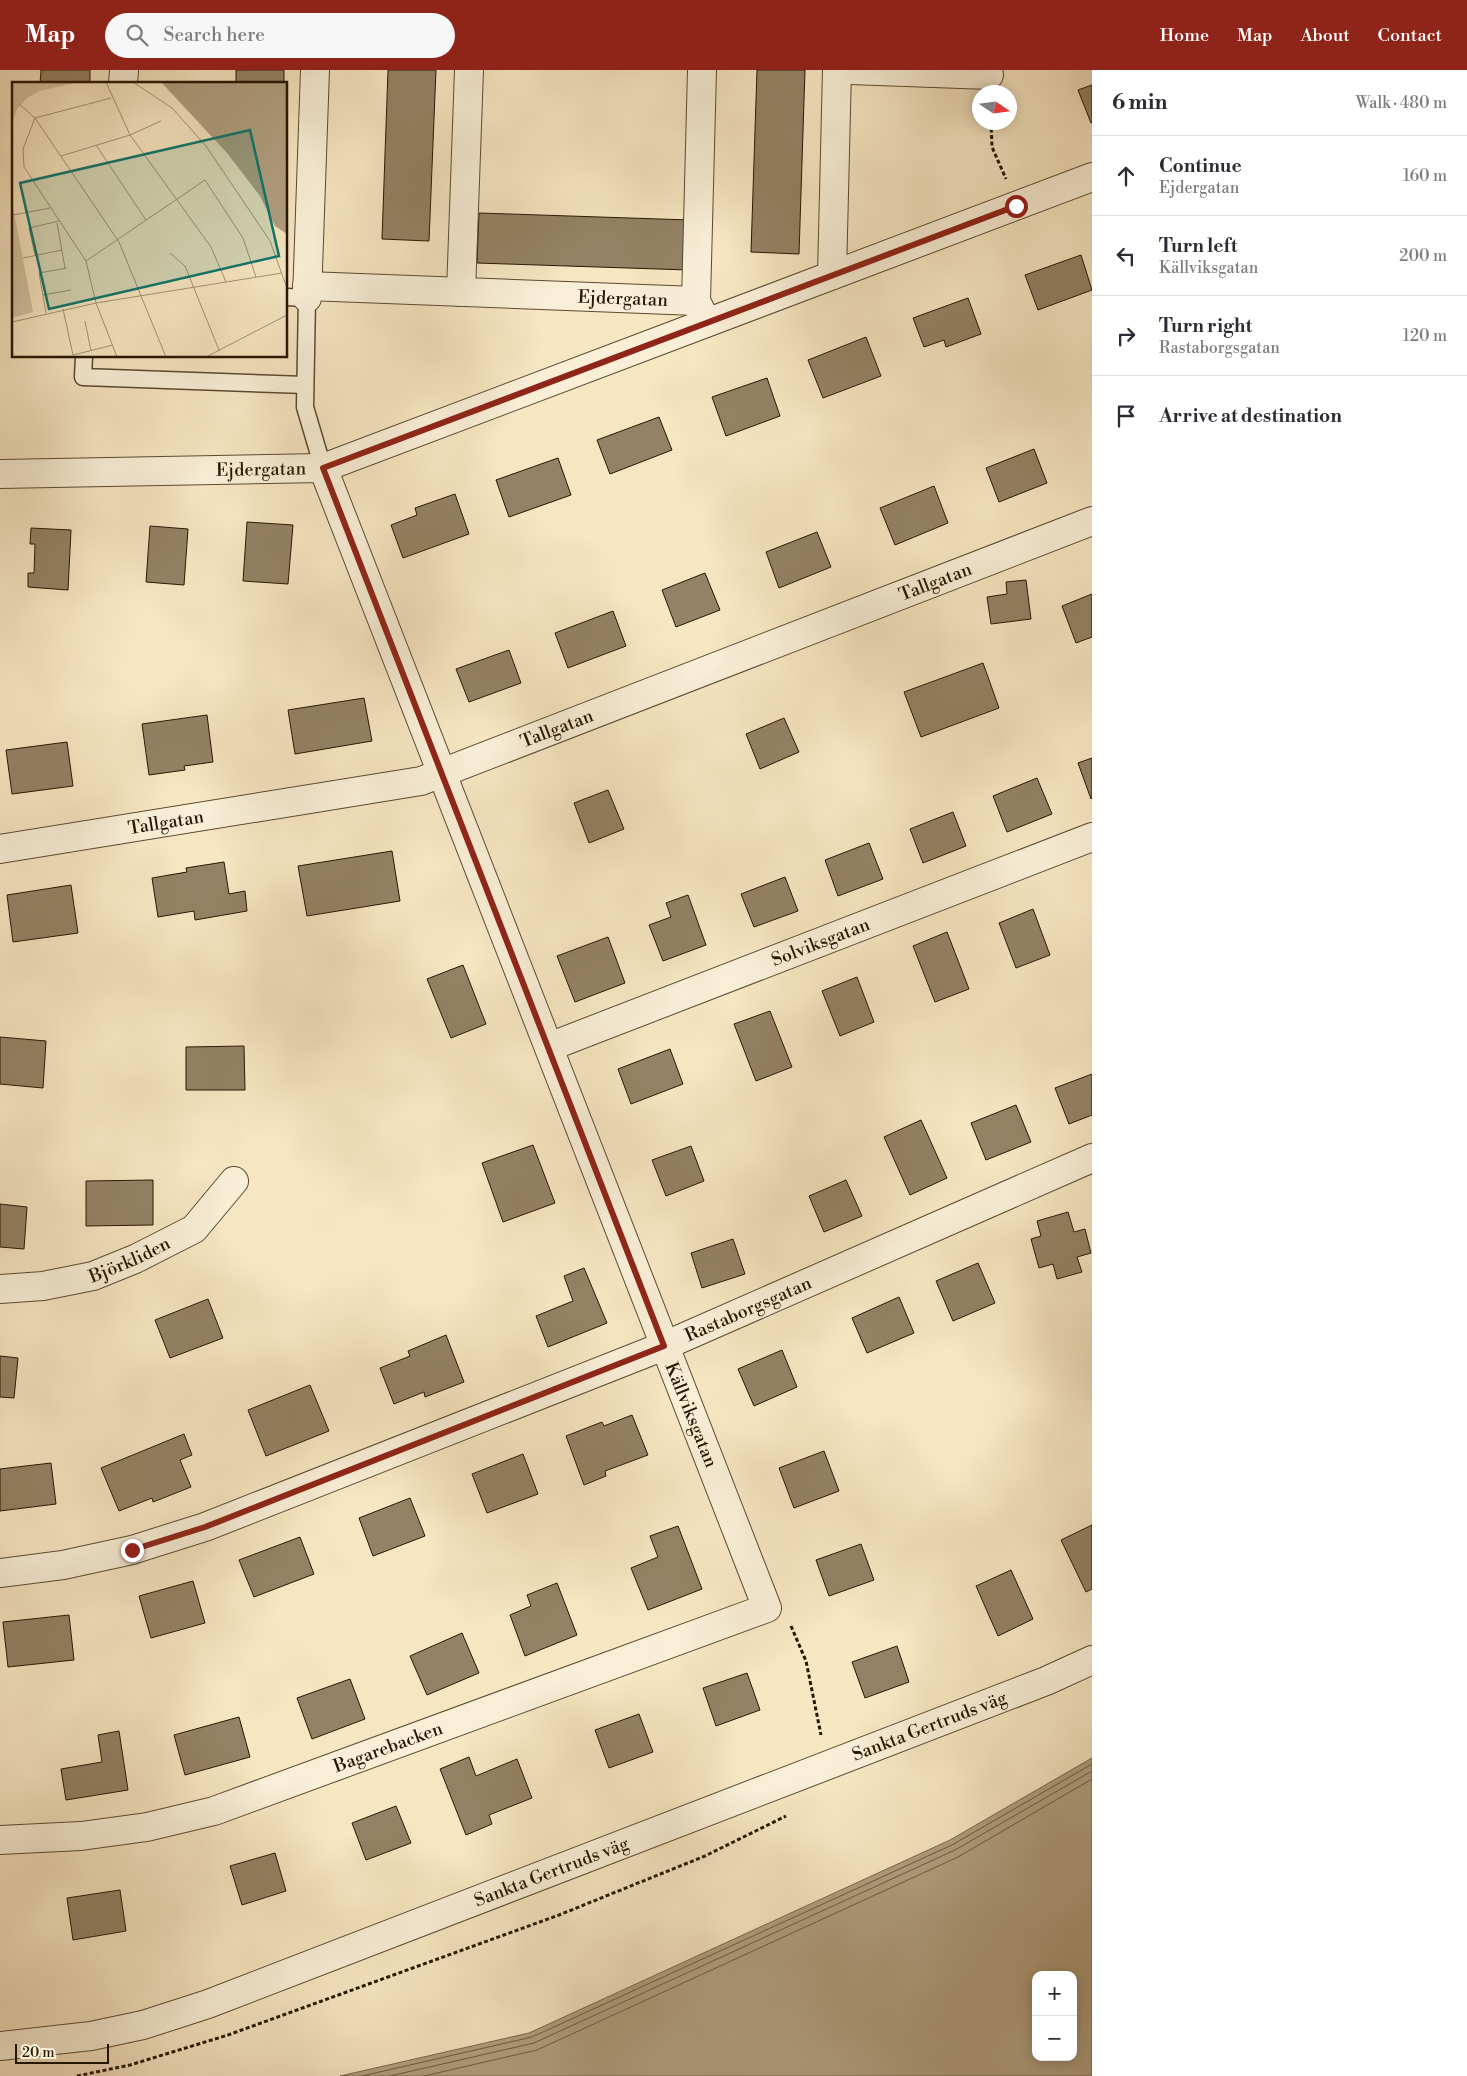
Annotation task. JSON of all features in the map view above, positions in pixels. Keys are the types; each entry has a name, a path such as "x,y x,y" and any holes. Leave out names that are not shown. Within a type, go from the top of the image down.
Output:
{"street":[{"path":"300,294 315,70"},
{"path":"461,292 469,70"},
{"path":"702,70 702,312"},
{"path":"832,276 836,70"},
{"path":"850,70 989,74"},
{"name":"Ejdergatan","path":"0,474 323,468 702,312 832,276 1092,177"},
{"name":"Ejdergatan","path":"300,294 461,292 702,312"},
{"name":"Källviksgatan","path":"323,468 664,1346 778,1615"},
{"name":"Tallgatan","path":"0,849 421,781 1092,521"},
{"name":"Solviksgatan","path":"549,1046 1092,837"},
{"name":"Rastaborgsgatan","path":"0,1573 63,1565 132,1550 205,1527 664,1346 1092,1158"},
{"name":"Björkliden","path":"0,1289 43,1286 93,1276 135,1259 194,1229 234,1182"},
{"name":"Bagarebacken","path":"0,1840 81,1836 147,1827 214,1811 778,1615"},
{"name":"Sankta Gertruds väg","path":"0,2046 91,2036 143,2025 208,2004 1046,1681 1092,1660"}],"lane":[{"path":"300,294 305,407 323,468"},
{"path":"84,358 83,377 305,386"}],"path":[{"path":"991,130 992,146 1016,206"},
{"path":"778,1615 806,1661 827,1765"},
{"path":"77,2076 130,2065 228,2035 559,1915 705,1856 789,1814"}],"water":[{"path":"1092,1758 1092,2076 340,2076 529,2033 950,1840"}],"building":[{"path":"41,70 90,70 90,82 40,82"},
{"path":"236,70 284,70 284,82 236,82"},
{"path":"388,70 436,70 429,241 382,239"},
{"path":"757,70 805,70 799,254 751,252"},
{"path":"1092,85 1092,123 1091,123 1078,90"},
{"path":"479,213 690,220 688,270 477,263"},
{"path":"1081,255 1092,290 1038,310 1025,275"},
{"path":"968,298 981,334 946,347 944,340 924,347 913,318"},
{"path":"866,337 881,376 823,398 808,360"},
{"path":"767,378 780,416 726,436 712,397"},
{"path":"659,417 672,450 610,474 597,440"},
{"path":"1034,449 1047,483 999,502 986,468"},
{"path":"558,458 571,495 509,517 496,480"},
{"path":"934,486 948,523 895,545 880,508"},
{"path":"455,494 469,534 403,558 391,525 417,515 415,508"},
{"path":"247,522 293,525 288,584 243,581"},
{"path":"150,526 188,529 184,585 146,582"},
{"path":"31,528 71,530 68,590 28,587 28,573 34,573 35,544 30,544"},
{"path":"817,532 831,567 779,588 766,552"},
{"path":"705,573 720,610 676,627 662,590"},
{"path":"1026,580 1031,619 991,624 987,597 1007,594 1006,582"},
{"path":"1092,594 1092,637 1076,643 1062,606"},
{"path":"613,611 626,646 568,668 555,633"},
{"path":"509,650 521,683 469,702 456,669"},
{"path":"983,663 999,708 921,737 904,692"},
{"path":"364,698 372,741 295,754 288,710"},
{"path":"207,715 213,762 184,766 185,770 149,775 142,724"},
{"path":"784,718 799,752 760,769 746,734"},
{"path":"67,742 73,786 12,794 6,750"},
{"path":"1092,758 1092,798 1091,799 1078,763"},
{"path":"1037,778 1052,814 1007,832 993,796"},
{"path":"608,790 624,829 589,843 574,803"},
{"path":"953,812 966,846 923,863 910,829"},
{"path":"869,843 883,879 838,896 825,860"},
{"path":"392,851 400,901 307,916 298,866"},
{"path":"224,862 229,894 245,891 247,911 195,920 194,911 158,917 152,878 187,872 186,868"},
{"path":"785,877 798,911 754,927 741,894"},
{"path":"71,885 78,933 13,942 7,895"},
{"path":"688,895 706,945 663,961 649,925 671,917 666,903"},
{"path":"1033,909 1050,955 1016,968 999,923"},
{"path":"947,932 969,989 935,1002 913,946"},
{"path":"608,937 625,983 575,1002 557,956"},
{"path":"463,965 486,1024 451,1038 427,979"},
{"path":"857,977 874,1022 840,1036 822,991"},
{"path":"770,1011 792,1067 756,1081 734,1024"},
{"path":"0,1037 46,1041 43,1088 0,1084"},
{"path":"244,1046 245,1090 186,1090 186,1047"},
{"path":"670,1049 683,1084 631,1104 618,1069"},
{"path":"1092,1074 1092,1115 1069,1124 1055,1088"},
{"path":"1016,1105 1031,1142 986,1160 971,1123"},
{"path":"921,1120 947,1178 910,1195 884,1137"},
{"path":"533,1145 555,1203 503,1222 482,1163"},
{"path":"691,1146 704,1181 666,1196 652,1160"},
{"path":"153,1180 153,1225 86,1226 86,1181"},
{"path":"846,1180 862,1216 824,1232 809,1196"},
{"path":"0,1204 27,1207 24,1249 0,1247"},
{"path":"1068,1212 1074,1232 1085,1229 1091,1253 1077,1257 1082,1272 1057,1279 1053,1264 1039,1268 1031,1239 1041,1236 1037,1221"},
{"path":"733,1239 745,1274 702,1288 691,1253"},
{"path":"978,1263 995,1303 953,1321 936,1281"},
{"path":"584,1268 607,1323 548,1347 536,1316 573,1301 564,1276"},
{"path":"899,1297 914,1333 867,1353 852,1318"},
{"path":"208,1299 223,1338 170,1358 155,1320"},
{"path":"446,1335 464,1382 425,1397 424,1392 394,1404 380,1368 410,1356 408,1351"},
{"path":"782,1350 797,1387 754,1406 738,1369"},
{"path":"0,1356 18,1358 14,1398 0,1397"},
{"path":"310,1385 329,1431 266,1456 248,1410"},
{"path":"632,1415 648,1455 605,1471 606,1476 584,1485 566,1436 602,1422 604,1426"},
{"path":"184,1434 192,1455 180,1460 191,1487 153,1502 152,1498 119,1511 101,1468"},
{"path":"824,1451 839,1491 794,1508 779,1468"},
{"path":"523,1454 538,1494 487,1513 472,1474"},
{"path":"51,1463 56,1504 0,1511 0,1469"},
{"path":"410,1498 425,1536 373,1556 359,1518"},
{"path":"1092,1525 1092,1589 1086,1592 1061,1540"},
{"path":"678,1526 702,1589 648,1610 631,1568 658,1557 650,1536"},
{"path":"300,1537 314,1574 254,1597 239,1560"},
{"path":"861,1544 874,1580 829,1596 816,1560"},
{"path":"1011,1570 1033,1619 998,1636 976,1586"},
{"path":"193,1581 205,1623 151,1638 139,1596"},
{"path":"557,1583 577,1635 525,1656 510,1615 531,1606 527,1595"},
{"path":"69,1615 74,1660 8,1667 3,1622"},
{"path":"462,1633 479,1673 427,1695 410,1656"},
{"path":"897,1646 909,1682 865,1698 852,1662"},
{"path":"747,1673 760,1710 716,1726 703,1688"},
{"path":"350,1679 365,1719 312,1739 297,1698"},
{"path":"639,1714 653,1752 609,1768 595,1730"},
{"path":"239,1717 250,1757 185,1775 174,1735"},
{"path":"119,1731 128,1790 66,1800 61,1769 102,1762 98,1735"},
{"path":"469,1757 476,1776 517,1759 532,1798 489,1815 492,1824 466,1835 440,1769"},
{"path":"396,1806 411,1843 366,1860 352,1823"},
{"path":"275,1853 286,1891 242,1905 230,1866"},
{"path":"120,1890 126,1931 73,1940 67,1898"}],"route":[{"path":"132,1550 205,1527 664,1346 323,468 1016,206"}]}
